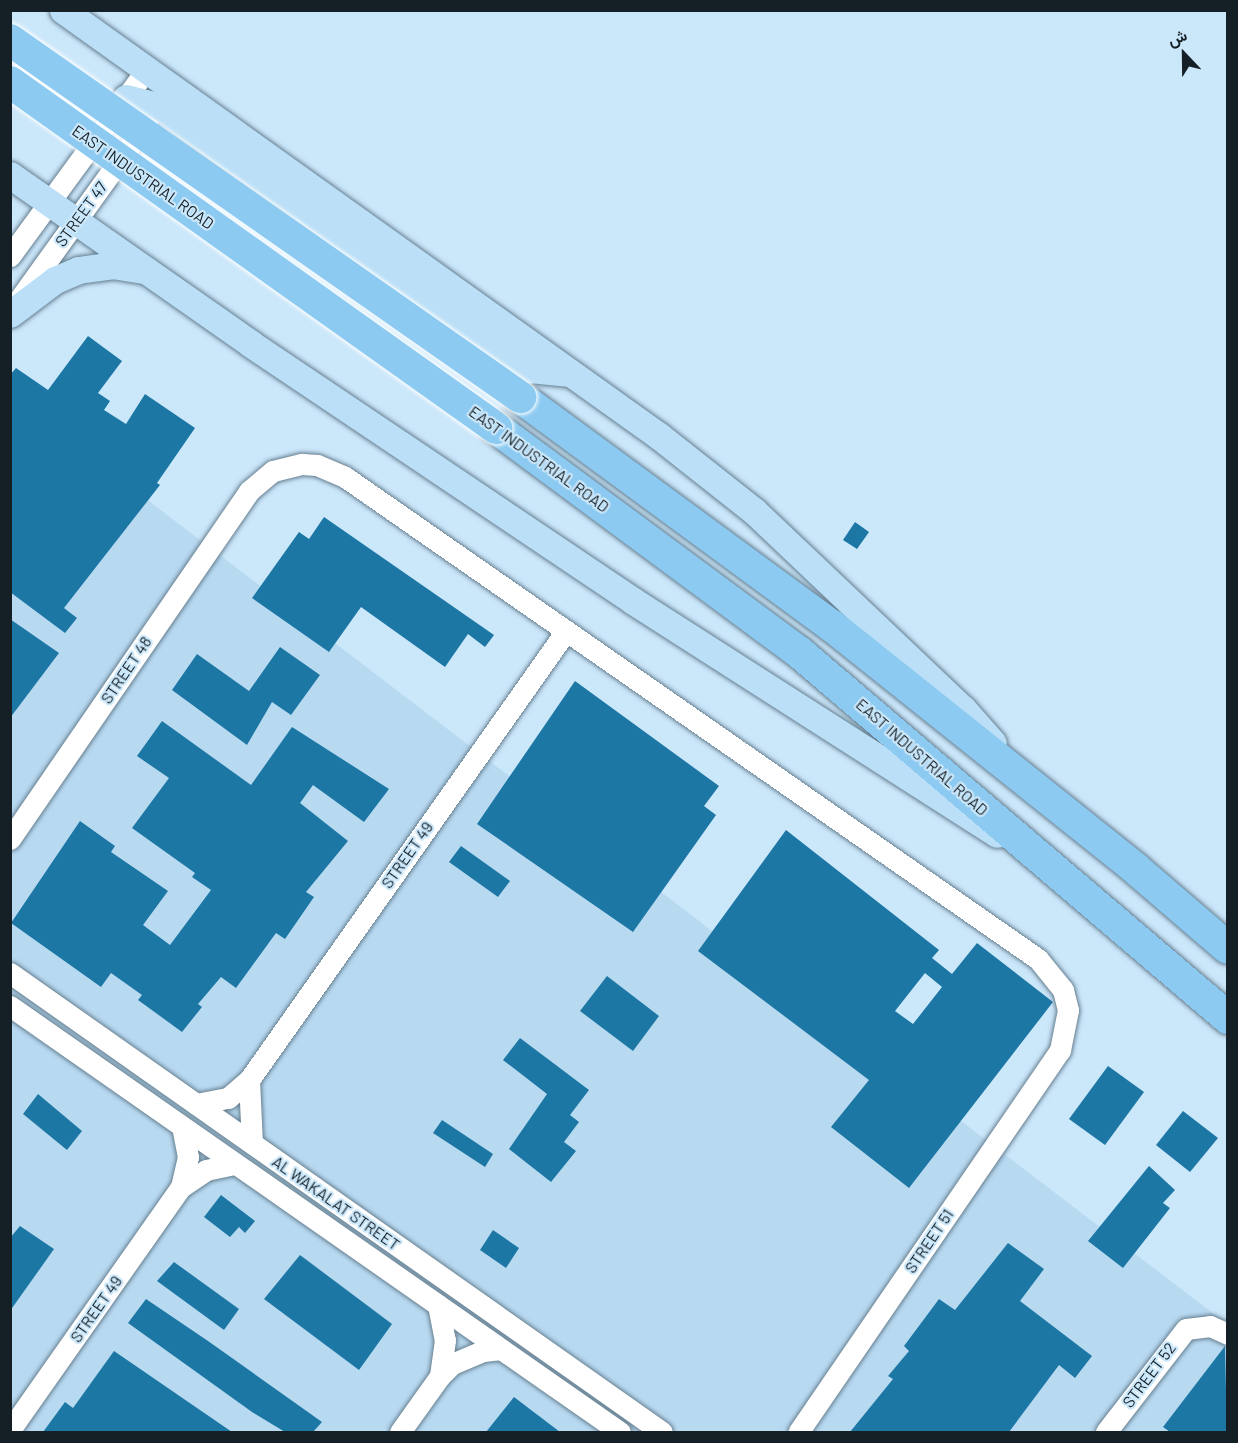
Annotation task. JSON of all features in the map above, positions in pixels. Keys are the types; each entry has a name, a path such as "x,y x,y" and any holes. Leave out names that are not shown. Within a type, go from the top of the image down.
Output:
{"highway":[{"path":"10,40 520,397 832,626 1034,788 1227,948"},
{"name":"EAST INDUSTRIAL ROAD","path":"10,82 496,428 800,653 1227,1018"}],"main road":[{"path":"63,10 147,69 165,97 530,369 572,373 754,512 963,709 1034,788"},
{"path":"126,98 165,97"},
{"name":"EAST INDUSTRIAL ROAD","path":"10,175 148,272 633,601 1045,863"},
{"path":"10,313 55,279 78,270 112,265 148,272"}],"street":[{"name":"STREET 47","path":"10,256 147,69"},
{"name":"STREET 47","path":"10,313 165,97"},
{"name":"STREET 48","path":"10,839 241,502 260,479 287,466 302,464 332,470 566,631"},
{"name":"STREET 51","path":"566,631 1038,959 1063,990 1068,1010 1060,1050 798,1432"},
{"name":"STREET 49","path":"196,1104 228,1098 249,1080 566,631"},
{"name":"AL WAKALAT STREET","path":"10,973 662,1432"},
{"name":"AL WAKALAT STREET","path":"10,1006 620,1432"},
{"path":"249,1080 252,1143"},
{"name":"STREET 49","path":"181,1187 188,1157 182,1127"},
{"name":"STREET 49","path":"10,1430 181,1187 206,1170 236,1164"},
{"path":"438,1305 445,1340 440,1376"},
{"name":"STREET 52","path":"1106,1432 1177,1337 1198,1325 1210,1326 1227,1334"},
{"path":"400,1432 440,1376 467,1356 501,1349"}],"shaded area":[{"path":"10,395 1227,1324 1227,1432 11,1432"}],"building":[{"path":"88,336 122,361 98,393 110,401 104,410 126,424 145,394 195,428 157,483 160,485 64,608 77,618 65,633 10,592 10,375 16,368 48,390"},
{"path":"324,517 494,635 485,647 468,634 445,667 361,607 329,652 252,598 299,532 309,539"},
{"path":"855,522 869,532 857,549 843,540"},
{"path":"10,619 59,653 10,718"},
{"path":"280,647 320,675 291,715 272,702 247,745 172,690 197,654 249,691"},
{"path":"575,681 719,786 704,806 716,815 633,932 477,824"},
{"path":"162,721 251,785 292,727 389,789 364,822 313,785 300,803 348,841 306,892 314,897 285,939 276,933 236,988 221,977 198,1004 202,1007 182,1032 138,1000 142,995 111,973 101,987 11,923 80,821 115,846 111,852 168,891 143,925 170,945 211,890 192,877 195,873 132,828 169,778 137,756"},
{"path":"786,830 939,950 932,958 952,974 977,943 1053,1002 909,1188 831,1127 869,1080 698,951","holes":["925,973 942,987 913,1024 895,1011"]},
{"path":"461,846 510,881 498,897 449,862"},
{"path":"607,976 659,1016 633,1051 580,1011"},
{"path":"520,1038 589,1090 570,1115 579,1122 564,1142 576,1151 551,1182 509,1149 547,1094 503,1060"},
{"path":"1108,1066 1144,1092 1105,1145 1069,1119"},
{"path":"38,1094 82,1131 67,1150 23,1114"},
{"path":"1183,1111 1218,1138 1190,1172 1156,1145"},
{"path":"442,1120 493,1154 485,1167 433,1133"},
{"path":"1149,1166 1175,1190 1163,1203 1170,1208 1123,1268 1088,1241"},
{"path":"221,1195 255,1221 245,1233 239,1227 230,1237 204,1217"},
{"path":"20,1226 54,1249 10,1311 10,1238"},
{"path":"493,1230 519,1248 506,1268 480,1250"},
{"path":"1008,1243 1044,1269 1020,1301 1092,1356 1075,1378 1059,1365 1009,1432 850,1432 893,1379 888,1376 909,1351 904,1346 939,1299 955,1310"},
{"path":"300,1255 392,1324 359,1370 264,1299"},
{"path":"174,1262 239,1309 224,1330 157,1281"},
{"path":"146,1299 322,1422 313,1432 285,1432 252,1412 128,1323"},
{"path":"1225,1346 1227,1432 1170,1432 1163,1427"},
{"path":"114,1351 232,1432 43,1432 65,1402 73,1408"},
{"path":"514,1397 560,1432 486,1432"}]}
